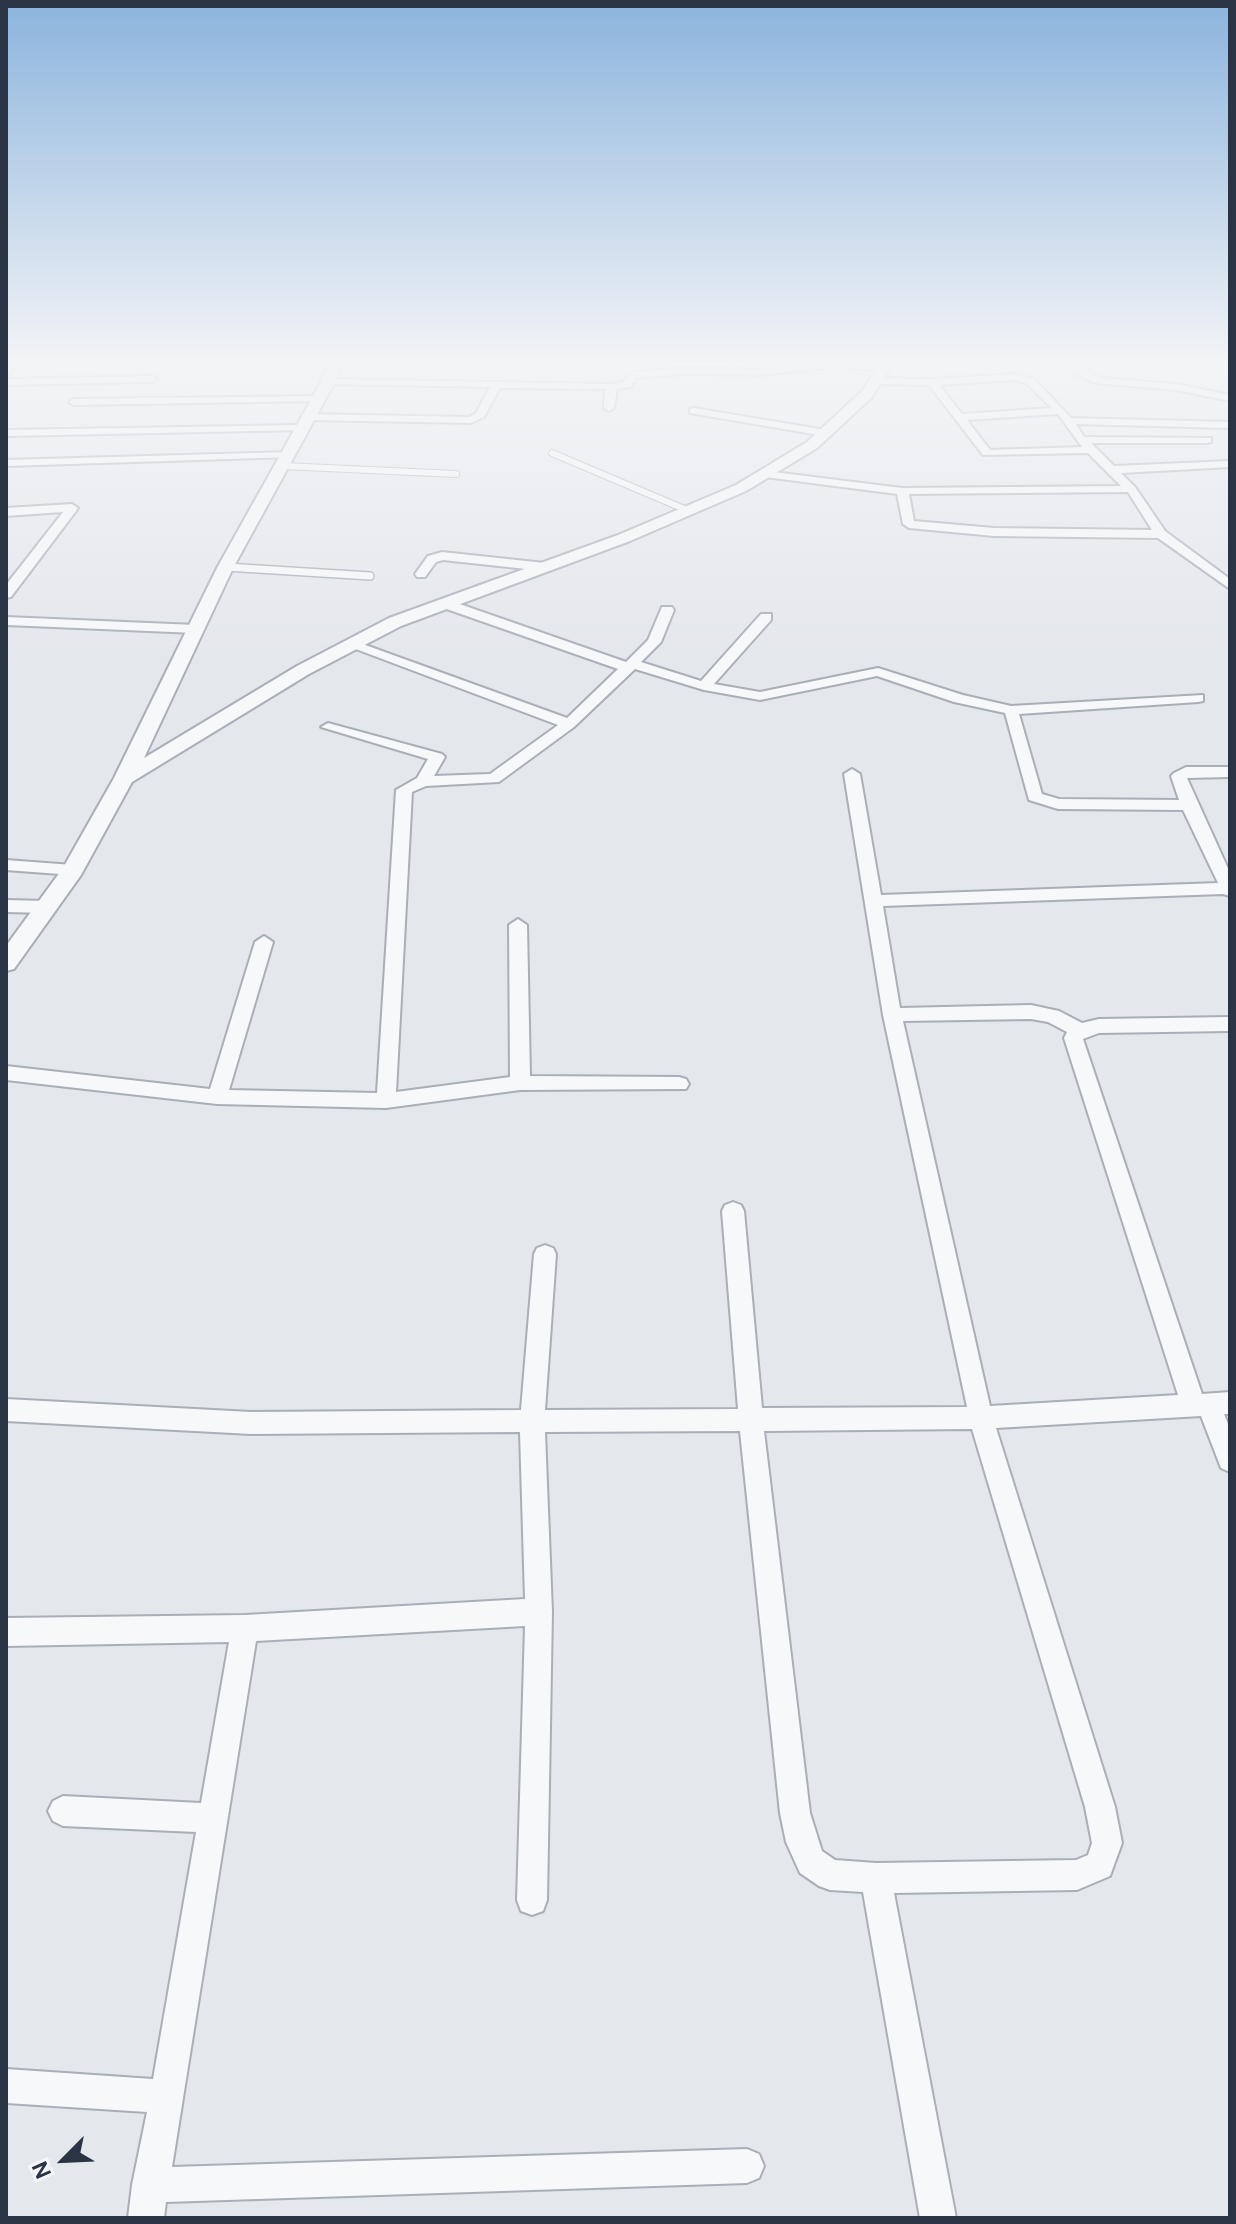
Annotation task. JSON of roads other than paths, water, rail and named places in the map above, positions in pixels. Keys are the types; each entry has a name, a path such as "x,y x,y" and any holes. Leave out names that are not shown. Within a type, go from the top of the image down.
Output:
{"street":[{"path":"6,963 73,870 124,778 226,567 286,462"},
{"path":"124,778 303,670 395,622 689,511 741,488 785,462"},
{"path":"1102,462 1131,489 1161,534 1230,585"},
{"path":"1110,470 1230,464"},
{"path":"765,474 902,491 1131,489"},
{"path":"902,491 909,524 1006,532 1161,534"},
{"path":"6,512 72,508 6,594"},
{"path":"421,574 432,559 442,556 545,567"},
{"path":"446,604 630,666 704,686 760,696 878,672 959,699 1011,710 1198,698"},
{"path":"386,1101 404,790 423,781 494,779 569,724 630,666 654,642 667,610"},
{"path":"704,686 766,617"},
{"path":"6,621 196,629"},
{"path":"352,645 569,724"},
{"path":"1011,710 1031,792 1041,801 1058,804 1189,805"},
{"path":"328,727 437,757 423,781"},
{"path":"873,901 1229,890 1189,805 1179,776 1186,772 1230,772"},
{"path":"733,1211 751,1419 795,1813 801,1842 811,1862 830,1875 876,1878 1077,1875 1099,1865 1107,1843 1100,1807 981,1418 892,1015 852,774"},
{"path":"6,865 73,870"},
{"path":"6,906 46,907"},
{"path":"518,925 520,1083"},
{"path":"217,1097 264,942"},
{"path":"892,1015 1031,1012 1052,1016 1080,1030"},
{"path":"1230,1024 1099,1026 1080,1030 1073,1038 1074,1048 1230,1460"},
{"path":"6,1073 217,1097 386,1101 520,1083 679,1084"},
{"path":"532,1900 539,1612 532,1420 545,1254"},
{"path":"6,1410 251,1423 981,1418 1210,1403"},
{"path":"6,1632 245,1628 539,1612"},
{"path":"245,1628 148,2202 747,2166"},
{"path":"63,1811 212,1818"},
{"path":"876,1878 938,2218"},
{"path":"6,2086 165,2096"}],"lane":[{"path":"296,462 456,474"},
{"path":"573,462 689,511"},
{"path":"226,567 370,576"}]}
